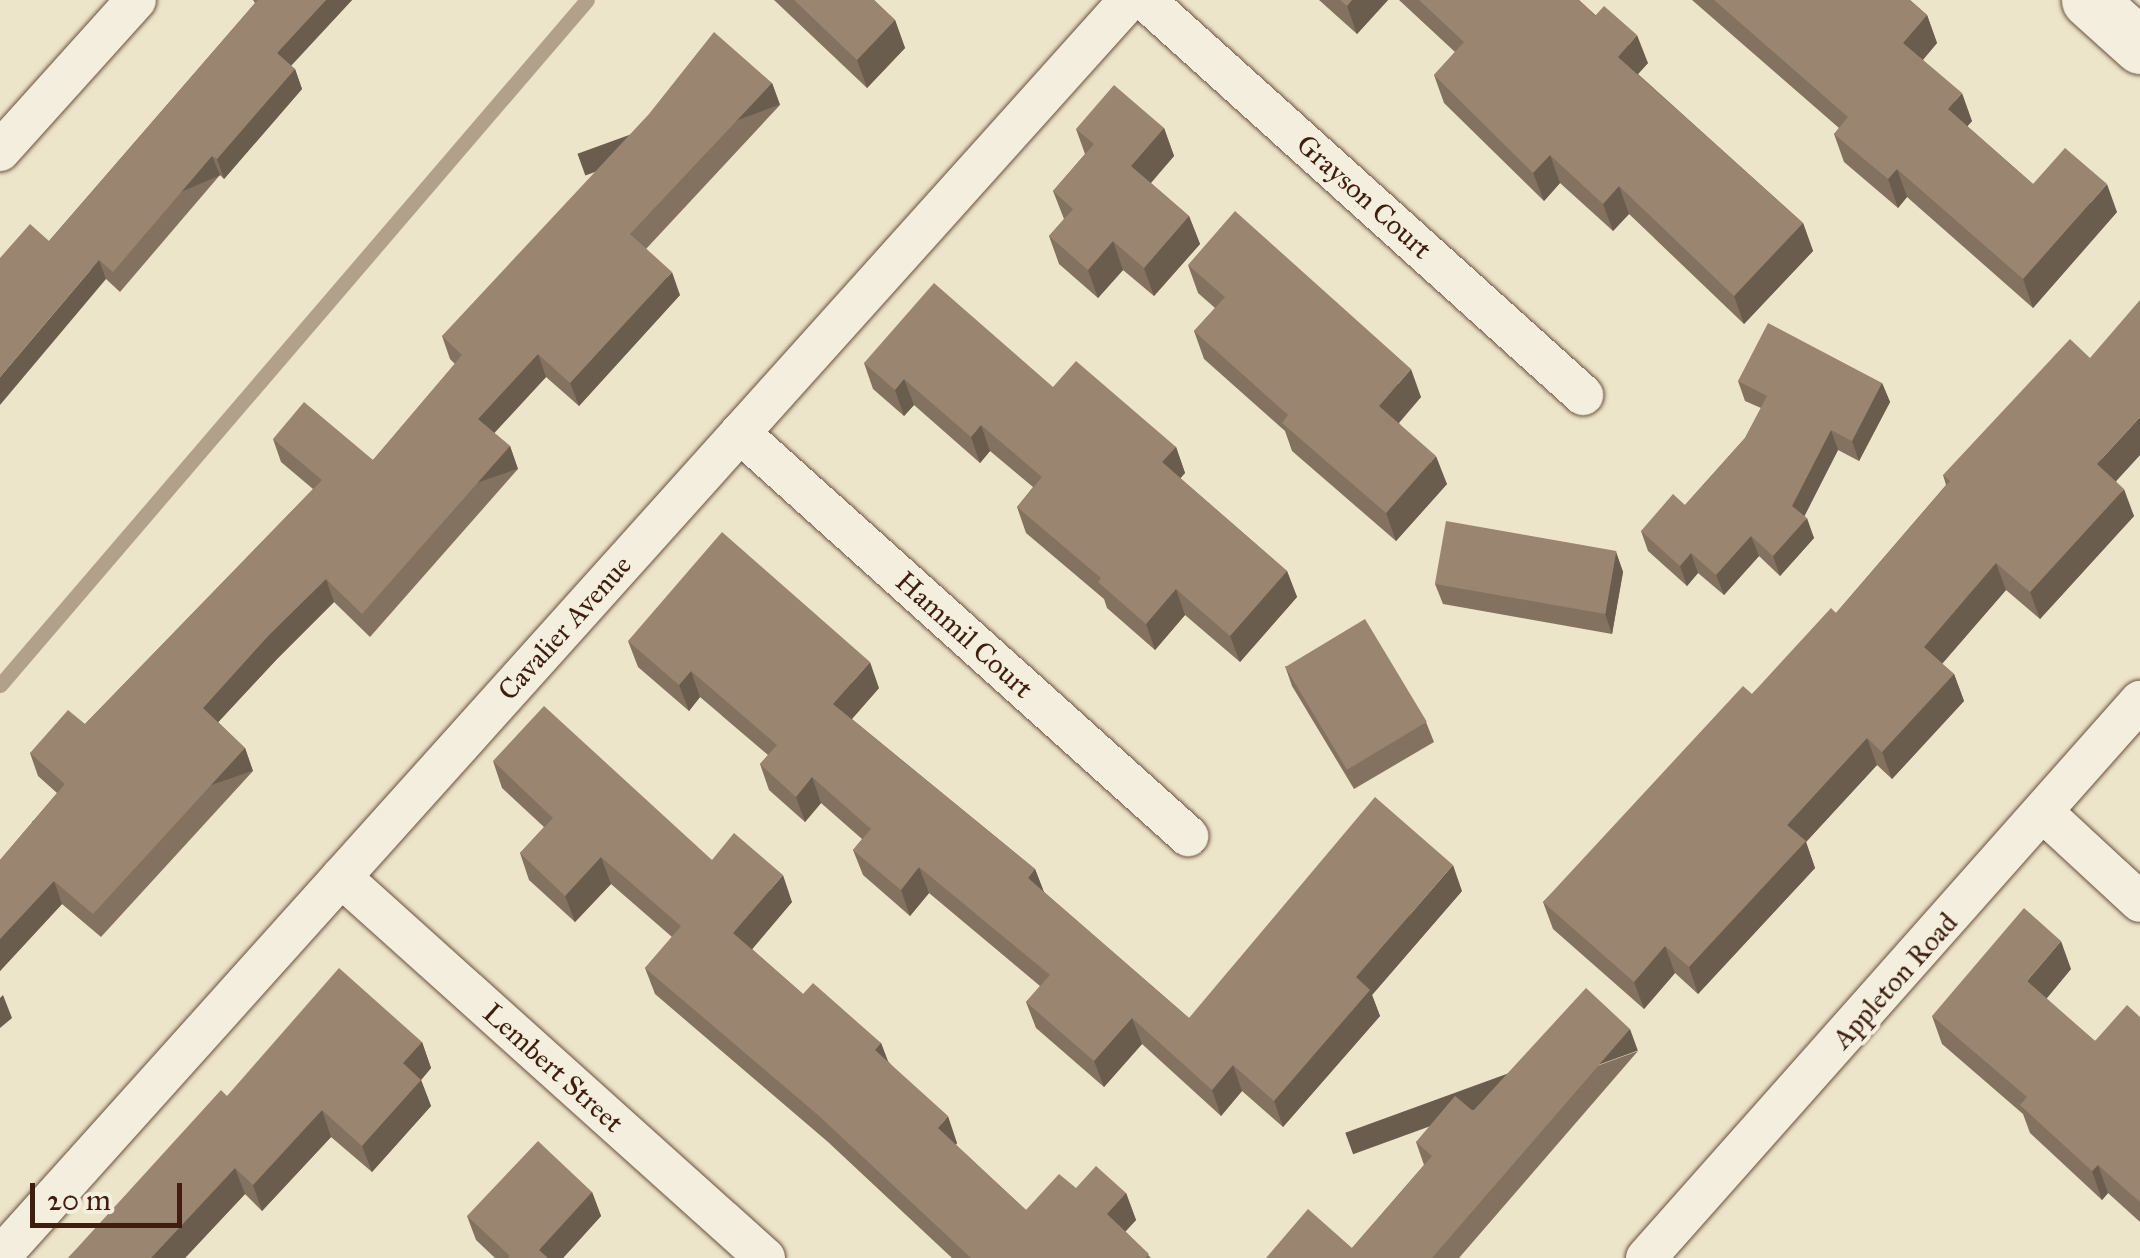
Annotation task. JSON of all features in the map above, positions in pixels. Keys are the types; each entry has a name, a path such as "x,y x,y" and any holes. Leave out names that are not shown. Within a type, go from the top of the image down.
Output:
{"main road":[{"path":"2089,0 2140,46"}],"street":[{"path":"0,151 136,0"},
{"name":"Cavalier Avenue","path":"0,1257 1129,0"},
{"name":"Grayson Court","path":"1144,0 1583,395"},
{"name":"Hammil Court","path":"740,433 1188,836"},
{"name":"Appleton Road","path":"1646,1258 2045,814 2140,701"},
{"path":"2045,814 2140,902"},
{"name":"Lembert Street","path":"341,877 766,1258"}],"building":[{"path":"258,0 326,0 277,53 295,69 217,159 212,156 113,272 99,260 0,377 0,258 30,224 49,241"},
{"path":"794,0 874,0 895,20 857,60"},
{"path":"1419,0 1579,0 1595,16 1604,6 1637,35 1618,57 1803,223 1734,296 1619,186 1603,204 1550,155 1533,173 1434,75 1464,42"},
{"path":"1714,0 1910,0 1927,15 1903,43 1962,93 1948,109 2033,184 2065,148 2107,184 2023,279 1897,169 1888,179 1834,134 1848,117"},
{"path":"714,32 772,83 630,234 672,272 570,383 538,354 478,419 510,446 362,614 326,579 203,708 245,748 93,914 54,881 0,939 0,860 65,784 30,753 68,710 85,724 322,480 273,439 304,402 373,460 462,355 442,336 649,114"},
{"path":"1114,85 1164,128 1131,166 1189,216 1144,268 1113,241 1088,270 1049,236 1073,209 1053,191 1094,144 1076,129"},
{"path":"1235,211 1411,369 1379,406 1436,456 1386,513 1282,423 1288,415 1194,331 1225,297 1188,265"},
{"path":"934,283 1053,387 1076,361 1176,447 1162,462 1287,571 1230,636 1176,589 1146,624 1098,582 1101,578 1017,507 1042,477 981,425 971,437 904,379 895,390 864,363"},
{"path":"2140,300 2140,417 2097,464 2124,489 2030,592 1996,563 1924,647 1954,674 1882,752 1867,738 1787,825 1806,841 1689,967 1665,946 1634,982 1543,902 1743,686 1752,694 1831,608 1836,613 1950,481 1943,475 2070,339 2090,358"},
{"path":"1768,323 1882,383 1852,441 1831,430 1792,506 1807,518 1773,556 1751,536 1716,575 1691,553 1680,566 1641,531 1673,494 1685,505 1745,438 1767,396 1738,381"},
{"path":"1446,521 1616,551 1605,614 1435,584"},
{"path":"722,532 870,662 833,704 1035,869 1028,878 1189,1018 1375,797 1453,865 1356,977 1370,990 1274,1101 1233,1065 1212,1090 1132,1018 1094,1061 1026,1002 1050,975 919,867 901,890 853,850 871,829 812,777 796,797 760,764 777,745 691,671 679,685 628,641"},
{"path":"1365,619 1427,722 1347,770 1285,667"},
{"path":"544,706 712,860 734,833 783,875 733,933 803,994 813,983 881,1043 875,1050 948,1116 938,1128 1026,1210 1059,1174 1076,1188 1096,1166 1126,1193 1107,1214 1149,1254 1145,1258 971,1258 818,1115 645,968 681,926 601,857 565,896 520,853 553,818 493,761"},
{"path":"2024,908 2061,941 2027,981 2095,1041 2127,1005 2140,1017 2140,1202 2098,1165 2092,1171 2020,1105 2027,1097 1932,1016"},
{"path":"339,968 422,1042 403,1063 421,1080 362,1146 322,1110 253,1185 235,1168 151,1258 68,1258 221,1090 227,1096"},
{"path":"1586,988 1630,1029 1432,1258 1266,1258 1308,1209 1352,1248 1432,1156 1416,1142 1455,1096 1473,1111"},
{"path":"538,1141 592,1192 539,1250 548,1258 508,1258 467,1216"}],"waterway":[{"path":"0,685 587,0"}]}
